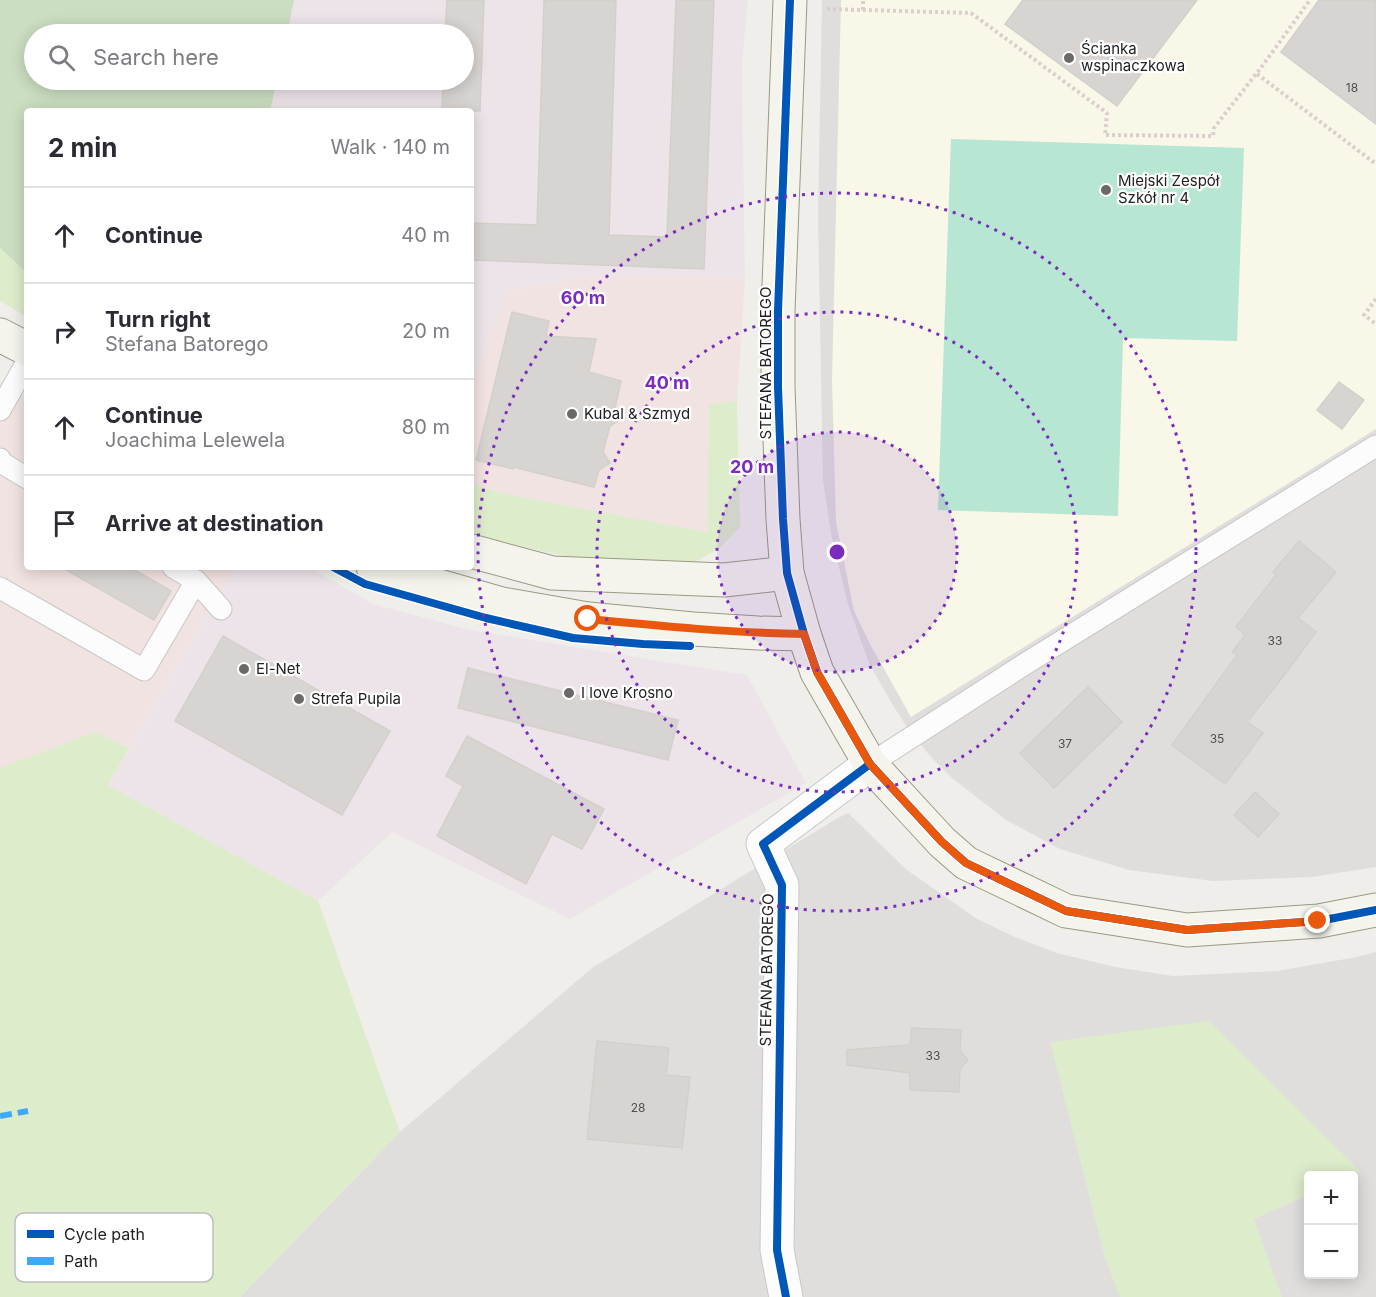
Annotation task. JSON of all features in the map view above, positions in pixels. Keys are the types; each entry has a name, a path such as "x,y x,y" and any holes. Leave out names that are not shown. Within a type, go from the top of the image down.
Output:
{"street":[{"name":"STEFANA BATOREGO","path":"786,1297 777,1250 782,885 763,844 870,764 817,672 787,573 779,411 778,311 804,4"},
{"path":"0,335 24,347"},
{"path":"474,552 552,573 724,580 787,573"},
{"path":"383,570 502,604 588,619 693,629 804,634"},
{"path":"870,764 942,842 966,863 1066,911 1187,930 1318,921 1376,910"}],"lane":[{"path":"0,410 24,367"},
{"path":"870,764 1025,664 1376,446"},
{"path":"0,459 2,463 24,476"},
{"path":"178,570 196,581 221,609"},
{"path":"0,588 144,670 196,581"}],"path":[{"path":"863,0 863,10"},
{"path":"804,4 863,10 971,13 1107,113 1105,135 1213,136 1214,128 1257,74 1310,0"},
{"path":"1257,74 1376,164"},
{"path":"1376,299 1364,315 1376,324"}],"shaded area":[{"path":"294,0 748,0 742,64 745,279 694,276 581,277 508,291 487,343 474,386 474,108 271,108 275,90 474,90 474,24 289,24"},
{"name":"Miejski Zespół Szkół nr 4","path":"822,0 1376,0 1376,867 1312,877 1213,881 1129,870 1060,849 1006,820 952,778 929,755 892,704 869,663 848,604 831,534 823,479 818,217"},
{"name":"Miejski Zespół Szkół nr 4","path":"841,0 1376,0 1376,429 911,717 854,611 836,522 832,380"},
{"path":"694,276 745,279 737,401 709,404 707,532 505,494 474,484 474,386 487,343 507,291 581,277"},
{"path":"0,381 24,396 24,570 233,570 129,748 95,732 0,768"},
{"path":"233,570 314,570 373,604 470,630 747,675 806,783 570,919 392,832 318,901 108,785"},
{"path":"848,813 907,870 977,919 1057,953 1115,967 1173,976 1277,971 1376,952 1376,1297 240,1297 400,1132 592,968"}],"green space":[{"path":"0,0 294,0 289,24 24,24 24,90 275,90 271,108 24,108 24,270 0,248"},
{"path":"951,139 1244,148 1237,341 1123,338 1118,516 938,510"},
{"path":"0,248 24,270 24,315 0,301"},
{"path":"737,401 740,527 722,546 699,560 675,567 608,565 474,537 474,484 505,494 707,532 709,404"},
{"path":"95,732 129,748 108,785 318,901 400,1132 240,1297 0,1297 0,768"},
{"path":"1209,1021 1361,1172 1304,1171 1304,1197 1254,1219 1282,1297 1120,1297 1105,1258 1050,1042"}],"building":[{"path":"447,0 484,0 480,111 474,111 474,108 442,108 443,90 474,90 474,24 446,24"},
{"path":"544,0 616,0 609,235 667,237 676,0 714,0 704,269 474,260 474,223 537,225"},
{"path":"1023,0 1197,0 1117,106 1005,24"},
{"path":"1319,0 1376,0 1376,124 1281,52"},
{"name":"Kubal & Szmyd","path":"512,312 549,321 546,336 596,339 589,372 621,381 615,408 621,419 610,426 603,452 610,463 599,470 594,487 476,460"},
{"path":"1339,382 1364,400 1342,429 1317,410"},
{"path":"1299,541 1336,572 1298,618 1316,632 1247,722 1263,733 1225,784 1172,745 1237,655 1232,652 1245,635 1236,627 1276,575 1273,572"},
{"path":"66,570 135,570 171,591 154,620"},
{"path":"223,636 390,731 342,815 175,721"},
{"path":"468,668 678,720 668,760 458,708"},
{"path":"1088,687 1122,722 1054,788 1020,753"},
{"path":"467,736 604,809 582,849 552,834 526,884 437,836 463,786 446,776"},
{"path":"1255,792 1279,814 1258,837 1234,815"},
{"path":"912,1028 961,1030 960,1051 968,1060 960,1069 959,1092 910,1090 910,1073 847,1065 847,1050 910,1045"},
{"path":"597,1041 669,1048 666,1075 690,1077 682,1148 587,1139"}],"marked path":[{"path":"0,1116 28,1111"}],"cycle path":[{"path":"790,0 778,311 778,387 787,573 817,672 870,764 942,842 966,863 1066,911 1187,930 1319,921 1376,910"},
{"path":"339,570 365,584 486,618 573,638 690,646"},
{"path":"786,1297 777,1250 782,885 763,844 870,764"}],"place":[{"name":"Ścianka wspinaczkowa","path":"1069,58"},
{"name":"Miejski Zespół Szkół nr 4","path":"1106,190"},
{"name":"Kubal & Szmyd","path":"572,414"},
{"name":"El-Net","path":"244,669"},
{"name":"I love Krosno","path":"569,693"},
{"name":"Strefa Pupila","path":"299,699"}],"route":[{"path":"588,619 693,629 804,634 817,672 870,764 942,842 966,863 1066,911 1187,930 1318,921"}]}
